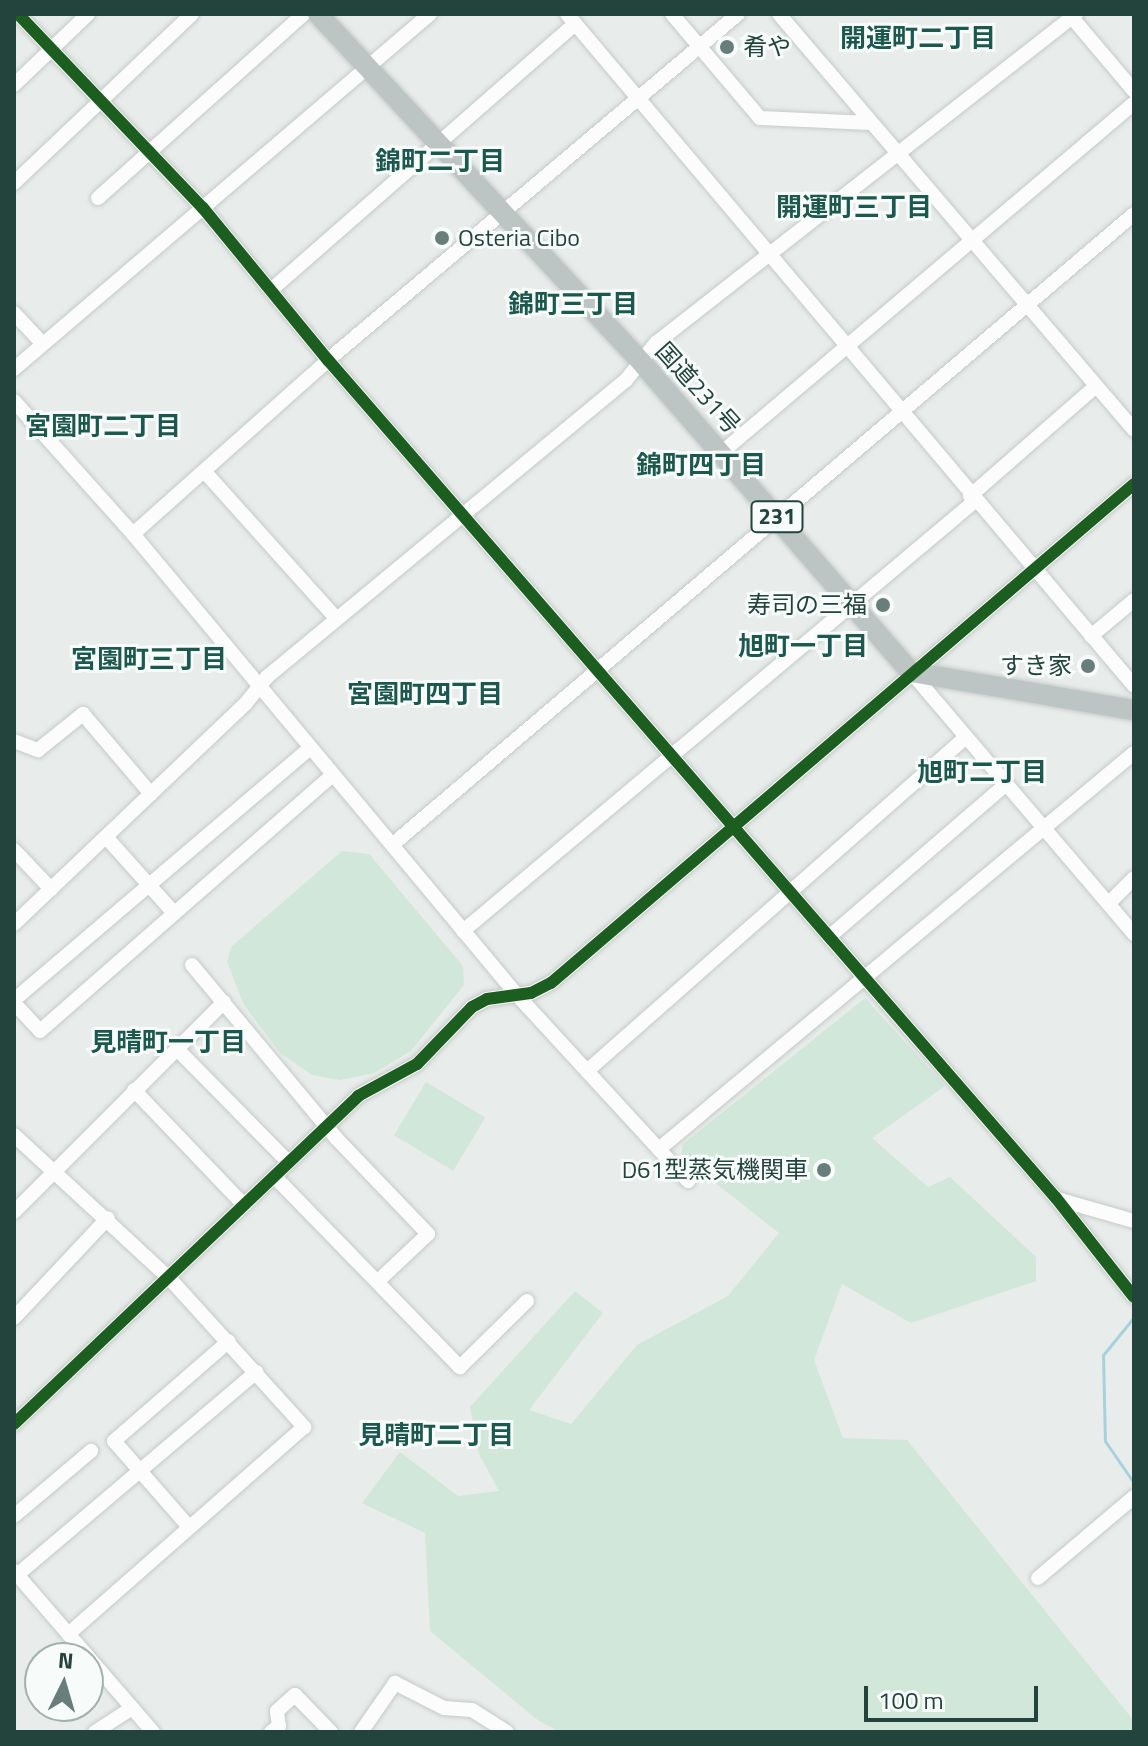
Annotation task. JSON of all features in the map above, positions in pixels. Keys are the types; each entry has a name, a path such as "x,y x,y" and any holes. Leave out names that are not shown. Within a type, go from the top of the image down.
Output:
{"highway":[{"name":"国道231号","path":"318,14 642,363 911,672"},
{"path":"911,672 1134,710"}],"street":[{"path":"18,14 203,208 328,360 600,669 1056,1198 1134,1295"},
{"path":"14,85 88,14"},
{"path":"14,183 192,14"},
{"path":"98,198 304,14"},
{"path":"14,369 430,14"},
{"path":"672,14 760,118 870,123"},
{"path":"133,534 328,360 738,14"},
{"path":"779,14 1094,388 1134,430"},
{"path":"14,924 336,618 642,363 656,343 1072,15 1134,91"},
{"path":"271,290 438,146 571,19 766,256 1134,686"},
{"path":"721,453 1134,103"},
{"path":"392,845 1134,214"},
{"path":"14,313 42,343"},
{"path":"463,931 973,499 1094,388"},
{"path":"14,401 133,534 517,995 688,1181"},
{"path":"204,471 336,618"},
{"path":"14,1424 170,1279 243,1204 358,1096 417,1064 472,1007 551,983 733,824 1134,484"},
{"path":"1091,636 1134,600"},
{"path":"911,672 1134,934"},
{"path":"14,741 38,750 83,714 151,794"},
{"path":"587,1071 789,889 966,737"},
{"path":"310,748 14,1002 40,1031 332,775"},
{"path":"659,1149 867,981 1134,753"},
{"path":"829,937 1005,785"},
{"path":"106,837 174,913"},
{"path":"14,850 51,889"},
{"path":"1109,903 1134,878"},
{"path":"192,965 326,1124 428,1234 377,1282"},
{"path":"14,1212 224,1002"},
{"path":"177,1049 288,1162"},
{"path":"134,1090 243,1204"},
{"path":"14,1155 19,1139 108,1218 229,1341 304,1427 296,1439 189,1527 68,1634"},
{"path":"274,1176 460,1367 527,1301"},
{"path":"1056,1198 1134,1221"},
{"path":"14,1318 108,1218"},
{"path":"189,1527 114,1441 229,1341"},
{"path":"153,1732 15,1573 256,1372"},
{"path":"14,1516 91,1451"},
{"path":"1038,1578 1134,1497"},
{"path":"371,1729 395,1683 444,1708 472,1710 507,1732"},
{"path":"271,1732 279,1726 277,1711 295,1695 331,1732"},
{"path":"95,1732 132,1708"}],"green space":[{"path":"342,851 369,854 463,966 464,985 411,1051 374,1073 340,1080 312,1075 280,1053 244,1005 227,962 231,947"},
{"path":"865,998 945,1086 872,1138 928,1187 950,1177 1036,1257 1036,1281 911,1323 842,1284 814,1360 843,1438 907,1440 1134,1721 1134,1732 560,1732 539,1721 430,1631 425,1533 362,1503 400,1452 458,1496 499,1491 479,1454 470,1407 575,1291 603,1313 529,1410 571,1424 637,1345 728,1296 779,1233 681,1156 683,1144"},
{"path":"426,1082 485,1118 453,1171 394,1135"}],"waterway":[{"path":"1134,1317 1103,1355 1105,1441 1134,1483"}],"cycle path":[{"path":"18,14 203,208 328,360 1056,1198 1134,1297"},
{"path":"14,1424 358,1096 417,1064 472,1007 487,999 531,993 551,983 1134,484"}],"place":[{"name":"肴や","path":"727,47"},
{"name":"Osteria Cibo","path":"442,238"},
{"name":"寿司の三福","path":"883,605"},
{"name":"すき家","path":"1088,666"},
{"name":"D61型蒸気機関車","path":"824,1170"}],"district":[{"name":"開運町二丁目","path":"918,38"},
{"name":"錦町二丁目","path":"440,161"},
{"name":"開運町三丁目","path":"854,207"},
{"name":"錦町三丁目","path":"573,304"},
{"name":"宮園町二丁目","path":"103,426"},
{"name":"錦町四丁目","path":"701,465"},
{"name":"旭町一丁目","path":"803,646"},
{"name":"宮園町三丁目","path":"149,659"},
{"name":"宮園町四丁目","path":"425,694"},
{"name":"旭町二丁目","path":"982,772"},
{"name":"見晴町一丁目","path":"168,1042"},
{"name":"見晴町二丁目","path":"436,1435"}]}
